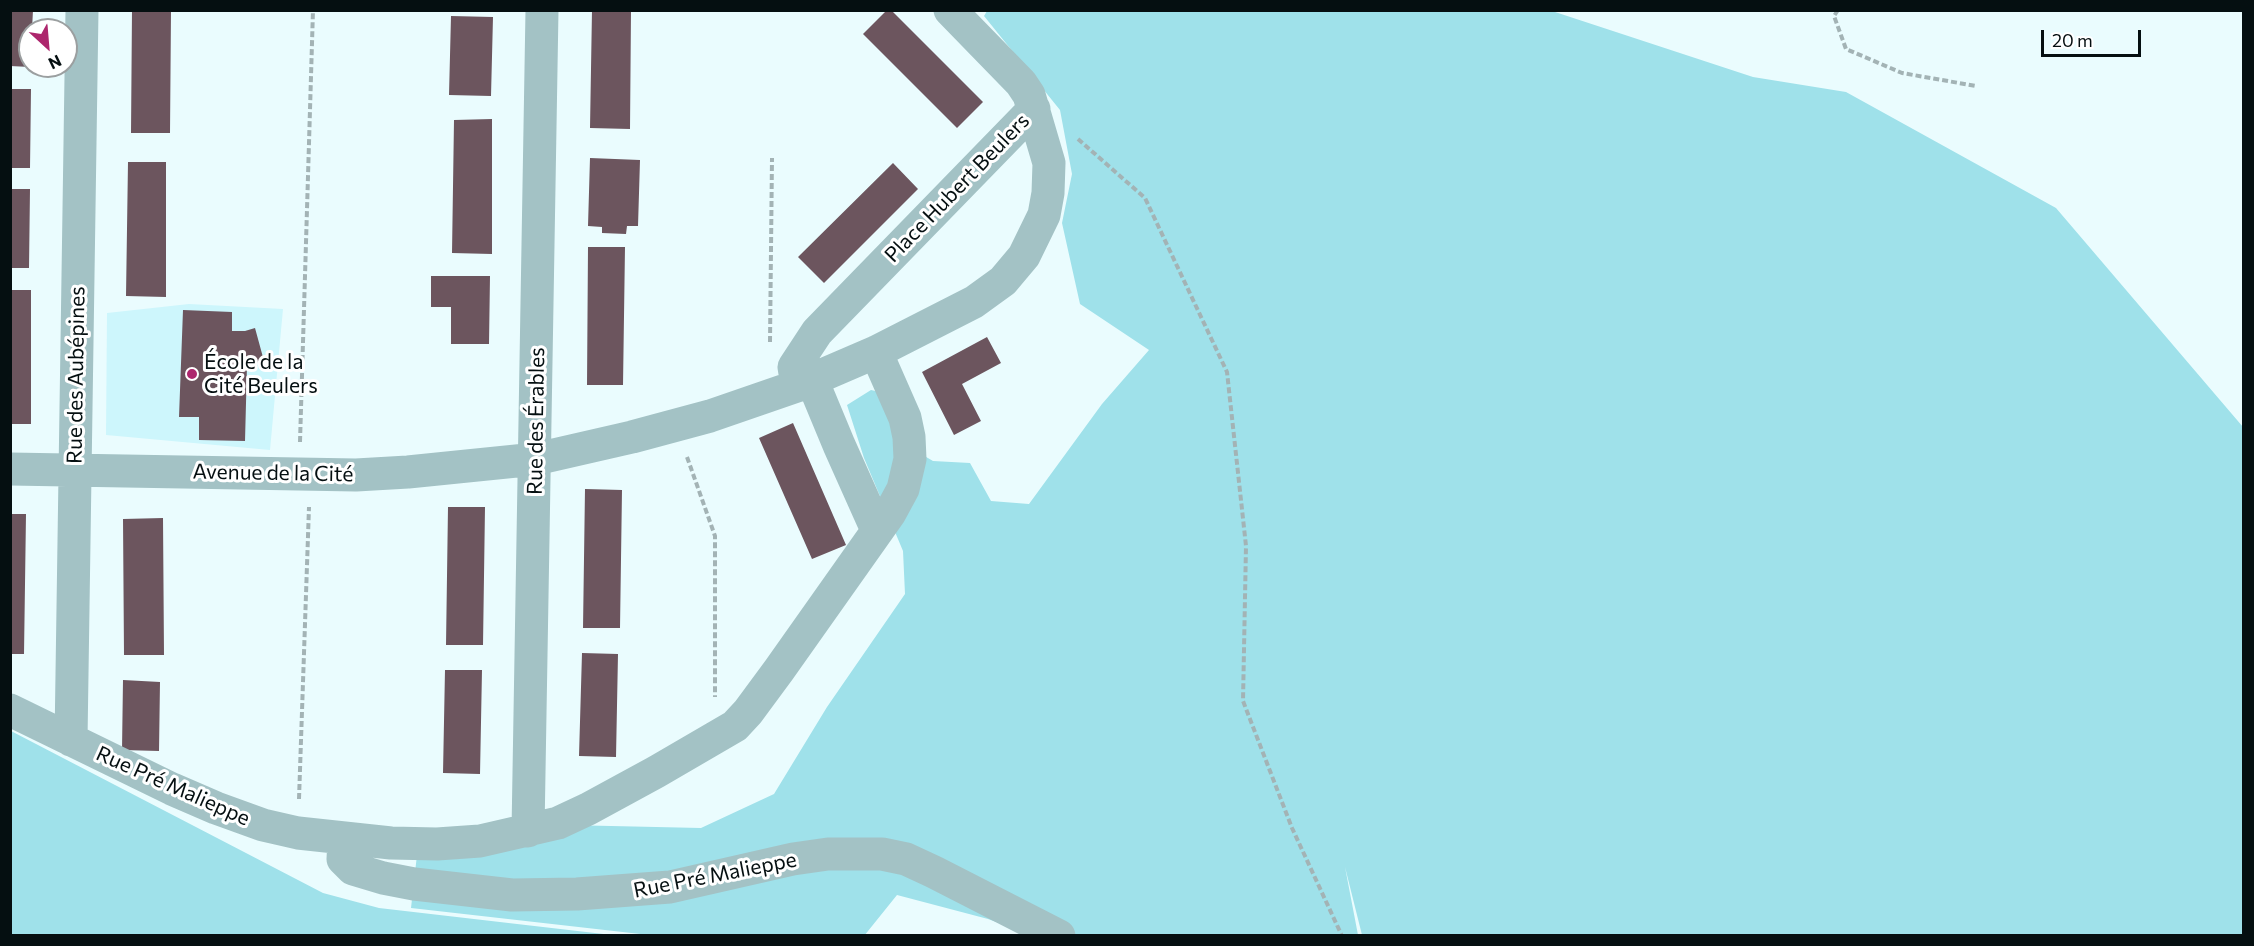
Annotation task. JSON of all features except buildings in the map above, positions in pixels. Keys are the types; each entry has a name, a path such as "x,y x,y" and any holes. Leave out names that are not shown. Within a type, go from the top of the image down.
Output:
{"street":[{"name":"Rue des Aubépines","path":"71,740 82,10"},
{"name":"Rue des Érables","path":"528,831 542,10"},
{"path":"950,10 1021,83 1034,110"},
{"name":"Place Hubert Beulers","path":"536,459 710,417 801,378 876,352 974,302 1003,280 1024,256 1044,215 1048,194 1048,163 1034,110"},
{"name":"Place Hubert Beulers","path":"801,378 817,332 1034,110"},
{"path":"876,352 904,418 909,437 910,459 903,489 877,530"},
{"path":"801,378 838,445 877,530"},
{"name":"Avenue de la Cité","path":"10,469 304,475 408,472 536,459"},
{"name":"Rue Pré Malieppe","path":"10,710 216,808 262,825 298,833 392,843 437,844 480,841 558,823 715,740 735,726 748,712 877,530"},
{"name":"Rue Pré Malieppe","path":"344,839 343,859 353,868 383,878 414,884 512,895 577,894 670,887 828,854 882,854 906,860 934,872 1059,936"}],"path":[{"path":"298,833 313,10"},
{"path":"1838,10 1834,16 1846,49 1902,73 1976,86"},
{"path":"1073,135 1145,198 1227,372 1246,546 1243,700 1292,828 1342,936"},
{"path":"772,158 770,344 776,356 801,378"},
{"path":"676,425 715,536 717,602 715,740"}],"shaded area":[{"path":"987,11 1552,11 1753,77 1846,92 2056,208 2243,427 2243,935 1362,935 1345,867 1358,935 1032,935 988,919 897,895 864,936 649,935 411,908 418,846 566,825 701,828 774,794 827,707 905,594 903,551 864,458 847,405 871,390 884,393 904,444 933,461 970,463 991,501 1029,504 1102,404 1149,350 1080,304 1062,223 1072,174 1060,110 984,16"},
{"name":"École de la Cité Beulers","path":"189,304 283,309 270,450 106,435 107,313"},
{"path":"11,731 323,893 379,908 612,935 11,935"}],"place":[{"name":"École de la Cité Beulers","path":"192,374"}]}
